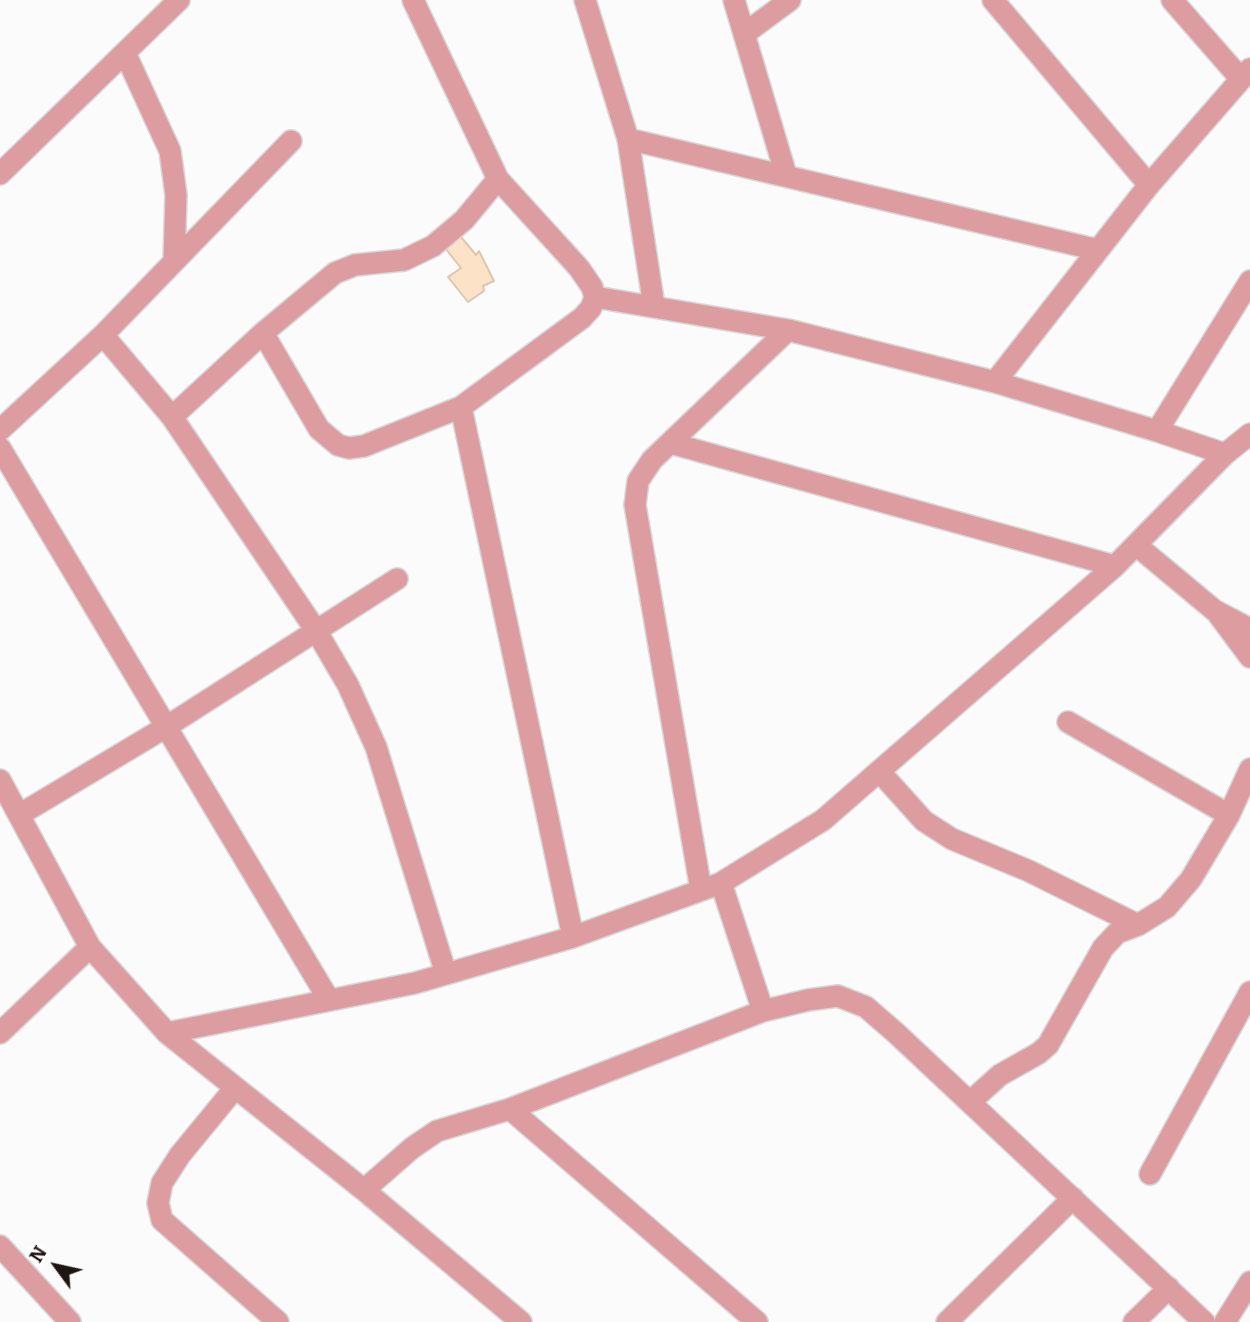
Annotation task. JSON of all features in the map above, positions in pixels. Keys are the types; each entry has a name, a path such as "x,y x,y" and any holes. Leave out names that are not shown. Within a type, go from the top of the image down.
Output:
{"street":[{"path":"0,174 179,0"},
{"path":"263,333 319,429 338,446 364,446 461,407 582,318 591,308 595,297 592,287 579,268 498,179 413,0"},
{"path":"585,0 628,139 654,306"},
{"path":"734,0 786,175"},
{"path":"744,34 790,0"},
{"path":"993,0 1149,186"},
{"path":"995,382 1149,186 1246,74 1172,0"},
{"path":"125,53 170,151 176,195 174,261"},
{"path":"628,139 1098,250"},
{"path":"0,430 103,335 291,141"},
{"path":"172,417 263,333 335,273 355,265 404,260 433,246 464,220 498,179"},
{"path":"1157,431 1250,281"},
{"path":"595,297 788,330 995,382 1225,454"},
{"path":"763,1011 711,886 635,505 638,481 652,460 788,330"},
{"path":"103,335 172,417 317,632 348,685 376,747 446,974"},
{"path":"461,407 573,937"},
{"path":"167,1033 415,983 573,937 711,886 823,820 1115,566 1225,454 1250,434"},
{"path":"670,443 1115,566"},
{"path":"0,448 329,1000"},
{"path":"1136,545 1214,610 1250,657"},
{"path":"19,815 166,727 397,579"},
{"path":"1214,610 1249,625"},
{"path":"1068,722 1229,815"},
{"path":"970,1102 1005,1071 1039,1053 1048,1045 1103,948 1117,933 1138,925 1167,907 1191,878 1229,815 1250,769"},
{"path":"879,771 924,821 952,839 1029,871 1138,925"},
{"path":"0,780 90,947 167,1033 364,1190 513,1320"},
{"path":"0,1033 90,947"},
{"path":"1150,1174 1250,992"},
{"path":"364,1190 412,1148 437,1131 510,1109 763,1011 808,999 838,996 866,1007 1204,1322"},
{"path":"235,1087 174,1164 162,1183 158,1203 162,1220 278,1322"},
{"path":"510,1109 757,1322"},
{"path":"947,1322 1073,1198"},
{"path":"0,1246 70,1322"},
{"path":"1225,1322 1250,1282"},
{"path":"1134,1322 1169,1288"}],"building":[{"path":"461,237 476,255 479,251 494,281 483,286 484,291 468,302 448,277 461,268 445,248"}]}
